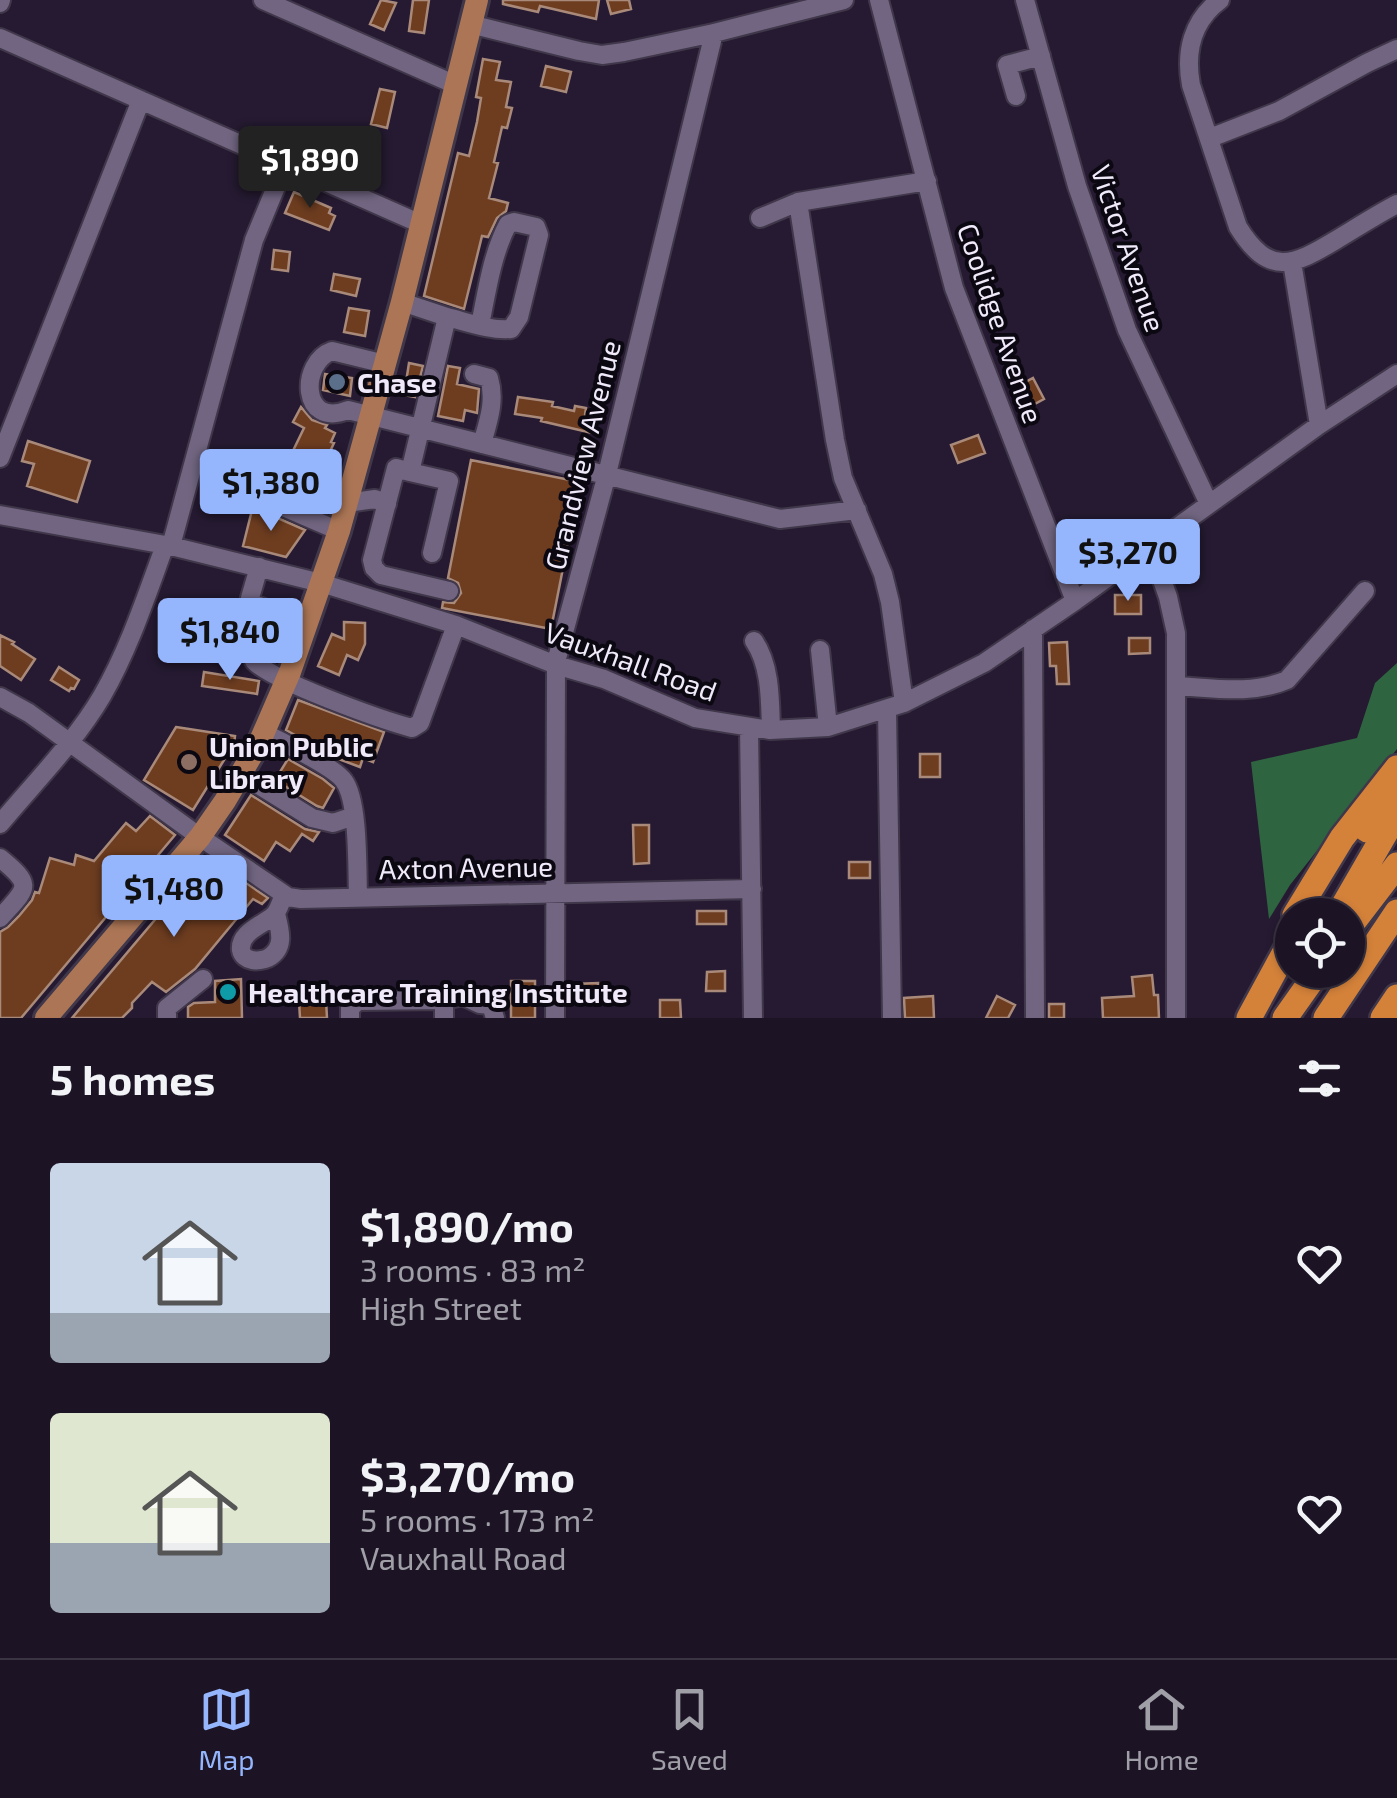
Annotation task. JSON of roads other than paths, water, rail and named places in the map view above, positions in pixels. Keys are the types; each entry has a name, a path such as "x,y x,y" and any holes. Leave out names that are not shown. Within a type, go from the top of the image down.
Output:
{"highway":[{"path":"1306,898 1349,828 1397,768"},
{"path":"1319,898 1349,853 1397,796"},
{"path":"1348,898 1397,813"},
{"path":"1365,906 1397,864"},
{"path":"1326,1018 1397,912"},
{"path":"1255,1008 1275,952"},
{"path":"1255,1008 1275,971"},
{"path":"1284,1018 1298,988"},
{"path":"1284,1018 1306,988"},
{"path":"1383,1018 1397,997"}],"main road":[{"path":"46,1018 200,837 241,774 286,680 340,530 402,302 476,0"}],"street":[{"path":"264,0 456,85"},
{"path":"470,24 602,55 714,33 844,0"},
{"name":"Coolidge Avenue","path":"880,0 954,288 1075,601"},
{"name":"Victor Avenue","path":"1025,0 1076,186 1127,330 1209,504"},
{"path":"1220,0 1195,30 1188,61 1191,85 1238,227 1250,246 1266,258 1292,262 1315,253 1397,204"},
{"name":"Grandview Avenue","path":"555,1018 556,665 607,474 714,33"},
{"path":"0,38 421,224"},
{"path":"1210,138 1279,111 1397,49"},
{"path":"1016,96 1008,65 1040,56"},
{"path":"0,458 141,100"},
{"path":"0,824 100,699 128,647 168,546 254,240 284,165"},
{"path":"760,218 798,202 927,181"},
{"path":"798,202 843,478 883,574 890,602 896,706 892,1018"},
{"path":"402,302 447,317 480,325 505,331 511,330 519,316 539,236 536,227 514,222 505,229 480,325"},
{"path":"1292,262 1319,425"},
{"path":"410,472 447,317"},
{"path":"384,364 332,351 324,354 316,360 308,393 313,404 337,414 348,410 780,519 857,510"},
{"path":"474,374 488,378 493,391 482,444"},
{"name":"Vauxhall Road","path":"0,515 168,546 320,582 604,679 695,718 771,730 828,728 896,706 984,663 1397,374"},
{"path":"432,553 448,481 396,468 381,502 372,554 374,568 381,575 449,591"},
{"path":"354,474 381,502"},
{"path":"347,504 381,502"},
{"path":"274,503 340,530"},
{"path":"1150,546 1174,618 1176,1018"},
{"path":"259,566 250,602 266,608 270,614 254,661 261,669 390,722 412,728 420,723 456,626"},
{"path":"1176,686 1252,690 1287,680 1365,591"},
{"path":"1033,630 1035,1018"},
{"path":"754,642 766,670 771,730"},
{"path":"820,650 828,728"},
{"name":"Axton Avenue","path":"0,697 30,713 284,894 301,899 752,890"},
{"path":"749,726 753,1018"},
{"path":"264,732 343,779 354,816 358,897"},
{"path":"241,774 312,818 333,823 354,816"},
{"path":"0,858 24,881 21,894 0,918"},
{"path":"276,914 284,894"},
{"path":"168,1018 167,1008 203,979"},
{"path":"350,1018 350,1008 358,1001 444,1009 463,996 491,1005 495,1018"}],"place":[{"name":"Chase","path":"337,382"},
{"name":"Union Public Library","path":"189,762"},
{"name":"Healthcare Training Institute","path":"228,992"}]}
